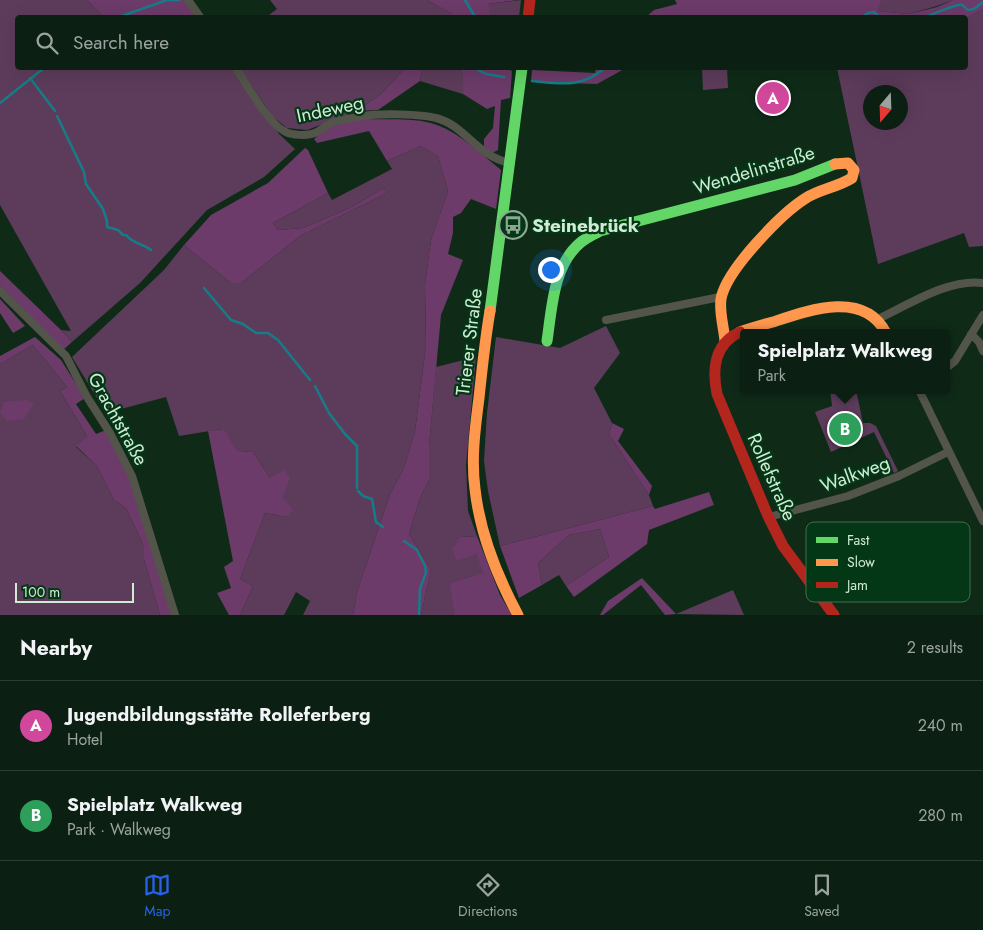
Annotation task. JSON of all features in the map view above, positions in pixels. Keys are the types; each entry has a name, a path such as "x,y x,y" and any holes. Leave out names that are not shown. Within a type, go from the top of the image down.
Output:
{"street":[{"path":"188,0 198,15"},
{"path":"528,15 530,0"},
{"name":"Indeweg","path":"237,70 272,121 284,131 293,134 316,133 333,123 366,115 423,116 438,119 454,127 486,155 498,161 510,163"},
{"name":"Trierer Straße","path":"518,615 500,581 486,545 475,490 474,464 475,432 486,334 503,224 522,70"},
{"name":"Wendelinstraße","path":"547,341 558,280 570,253 580,242 600,232 795,180 838,163 848,163 854,170 852,178 847,182 806,198 771,228 730,277 720,297"},
{"path":"878,319 942,288 977,282 983,283"},
{"name":"Grachtstraße","path":"0,291 66,356 87,397 110,433 132,476 175,615"},
{"path":"606,320 720,297 725,341 740,332"},
{"path":"750,329 810,310 853,307 878,319 884,329"},
{"path":"950,365 955,361 983,315"},
{"path":"971,334 979,342 983,351"},
{"name":"Rollefstraße","path":"725,341 715,362 713,377 717,394 769,517 784,546 806,576"},
{"path":"921,394 983,521"},
{"name":"Walkweg","path":"769,517 848,496 903,474 948,452"},
{"name":"Rollefstraße","path":"825,602 834,615"}],"shaded area":[{"path":"0,0 87,0 101,15 15,15 15,70 234,70 279,134 295,149 264,177 207,210 140,283 72,342 61,330 71,331 0,205"},
{"path":"87,0 185,0 196,15 101,15"},
{"path":"270,0 427,0 452,15 269,15 277,9"},
{"path":"427,0 518,0 488,4 491,15 452,14"},
{"path":"521,0 519,15 490,15 487,4"},
{"path":"675,0 882,0 877,11 909,14 937,7 953,0 983,0 983,9 968,18 968,15 648,15 654,10 677,4"},
{"path":"882,0 953,0 909,14 876,11"},
{"path":"983,9 983,246 969,247 964,233 878,264 837,70 968,70 968,18"},
{"path":"241,70 403,70 382,93 357,111 307,130 287,128 272,116"},
{"path":"403,70 422,70 420,81 378,110 357,111 382,93"},
{"path":"422,70 460,70 463,74 463,94 420,81"},
{"path":"460,70 512,71 510,98 501,100 498,150 490,154 484,149 484,139 493,128 495,106 487,109 463,94 463,74"},
{"path":"532,70 595,73 596,70 622,70 597,84 531,82"},
{"path":"702,70 727,70 728,88 703,90"},
{"path":"367,119 411,120 437,125 463,139 501,170 496,209 471,199 461,213 453,217 453,233 448,254 463,260 441,315 429,446 429,480 420,498 409,534 431,570 421,615 353,615 357,592 390,494 404,468 415,431 426,346 425,284 431,240 448,191 438,156 421,146 387,161 369,131 317,143 314,139 334,123"},
{"path":"421,146 438,156 448,191 431,240 425,284 426,346 415,431 404,468 390,494 357,592 353,615 303,615 310,601 296,592 284,615 240,615 253,586 240,579 265,513 288,517 283,498 253,452 238,451 222,429 179,436 166,397 106,413 72,357 164,270 184,245 231,283 241,283 300,236 387,193 384,188 350,208 303,228 278,230 273,223 328,193 332,200 392,169 387,161"},
{"path":"305,148 308,150 328,193 273,223 278,230 303,228 350,208 384,188 387,193 300,236 241,283 231,283 184,245 211,215 268,183"},
{"path":"0,271 72,342 63,350 0,286"},
{"path":"0,299 25,326 13,333 0,313"},
{"path":"606,326 620,353 594,388 612,423 609,434 649,495 653,506 500,546 488,491 484,461 487,413 496,337 560,348"},
{"path":"35,337 61,360 85,398 76,404 96,434 106,430 130,477 172,615 160,615 144,559 144,546 126,508 114,500 97,466 76,446 87,436 60,391 67,387 33,345 0,364 0,356"},
{"path":"33,345 67,387 60,391 87,436 76,447 97,466 114,500 126,508 144,546 144,559 160,615 0,615 0,364"},
{"path":"476,357 466,465 468,511 477,536 461,537 476,554 484,573 451,583 454,615 421,615 431,570 409,534 420,498 429,480 429,446 436,367"},
{"path":"830,394 857,394 863,423 870,423 876,426 898,471 894,473 874,432 831,452 815,412 832,406"},
{"path":"26,400 34,404 24,419 7,421 0,413 4,402"},
{"path":"612,423 624,429 618,441 652,486 649,495 609,434"},
{"path":"223,429 238,451 253,452 270,478 284,470 290,477 283,498 293,510 288,517 265,513 240,579 253,586 240,615 229,615 217,593 231,588 224,567 233,561 208,431"},
{"path":"709,492 714,505 649,530 647,544 574,597 566,586 609,557 600,529 569,535 538,563 542,585 519,598 500,546 653,506 655,509"},
{"path":"600,529 609,557 566,586 559,575 542,585 538,563 569,535"},
{"path":"477,536 500,595 512,615 454,615 450,583 483,573 476,554 457,561 452,549 461,537"},
{"path":"642,578 676,614 665,615 641,585 603,615 600,615 608,601"},
{"path":"733,590 744,615 676,614"}],"waterway":[{"path":"124,15 167,0 179,0"},
{"path":"465,0 474,15"},
{"path":"932,15 960,5 963,5 968,10 974,9 983,2"},
{"path":"865,15 874,12 877,15"},
{"path":"0,103 41,70"},
{"path":"479,70 486,74 504,77"},
{"path":"532,81 579,82 588,79 602,70"},
{"path":"30,78 55,111"},
{"path":"57,116 84,172 86,184 103,209 107,227 118,230 123,235 151,250"},
{"path":"204,288 231,320 243,324 256,333 268,333 278,340 310,380"},
{"path":"315,386 329,413 357,446 357,488"},
{"path":"358,491 363,496 372,499 376,522 383,527"},
{"path":"404,541 417,550 425,566 426,572 420,589 419,615"}],"traffic: fast":[{"path":"490,311 522,70"},
{"path":"547,341 555,288 559,275 571,252 587,238 600,231 795,180 835,164"}],"traffic: slow":[{"path":"725,341 721,315 721,299 733,273 756,243 796,205 811,195 852,178 854,170 848,163 835,164"},
{"path":"750,329 803,313 835,307 850,307 864,311 876,320 883,329"},
{"path":"490,311 475,433 473,455 474,478 477,506 485,538 496,570 518,615"}],"traffic: jam":[{"path":"528,15 530,0"},
{"path":"740,332 725,343 717,358 715,367 717,394 768,516 783,546 806,577"},
{"path":"824,602 834,615"}],"place":[{"name":"Jugendbildungsstätte Rolleferberg","path":"773,98"},
{"name":"Steinebrück","path":"513,225"},
{"name":"Spielplatz Walkweg","path":"845,429"}]}
